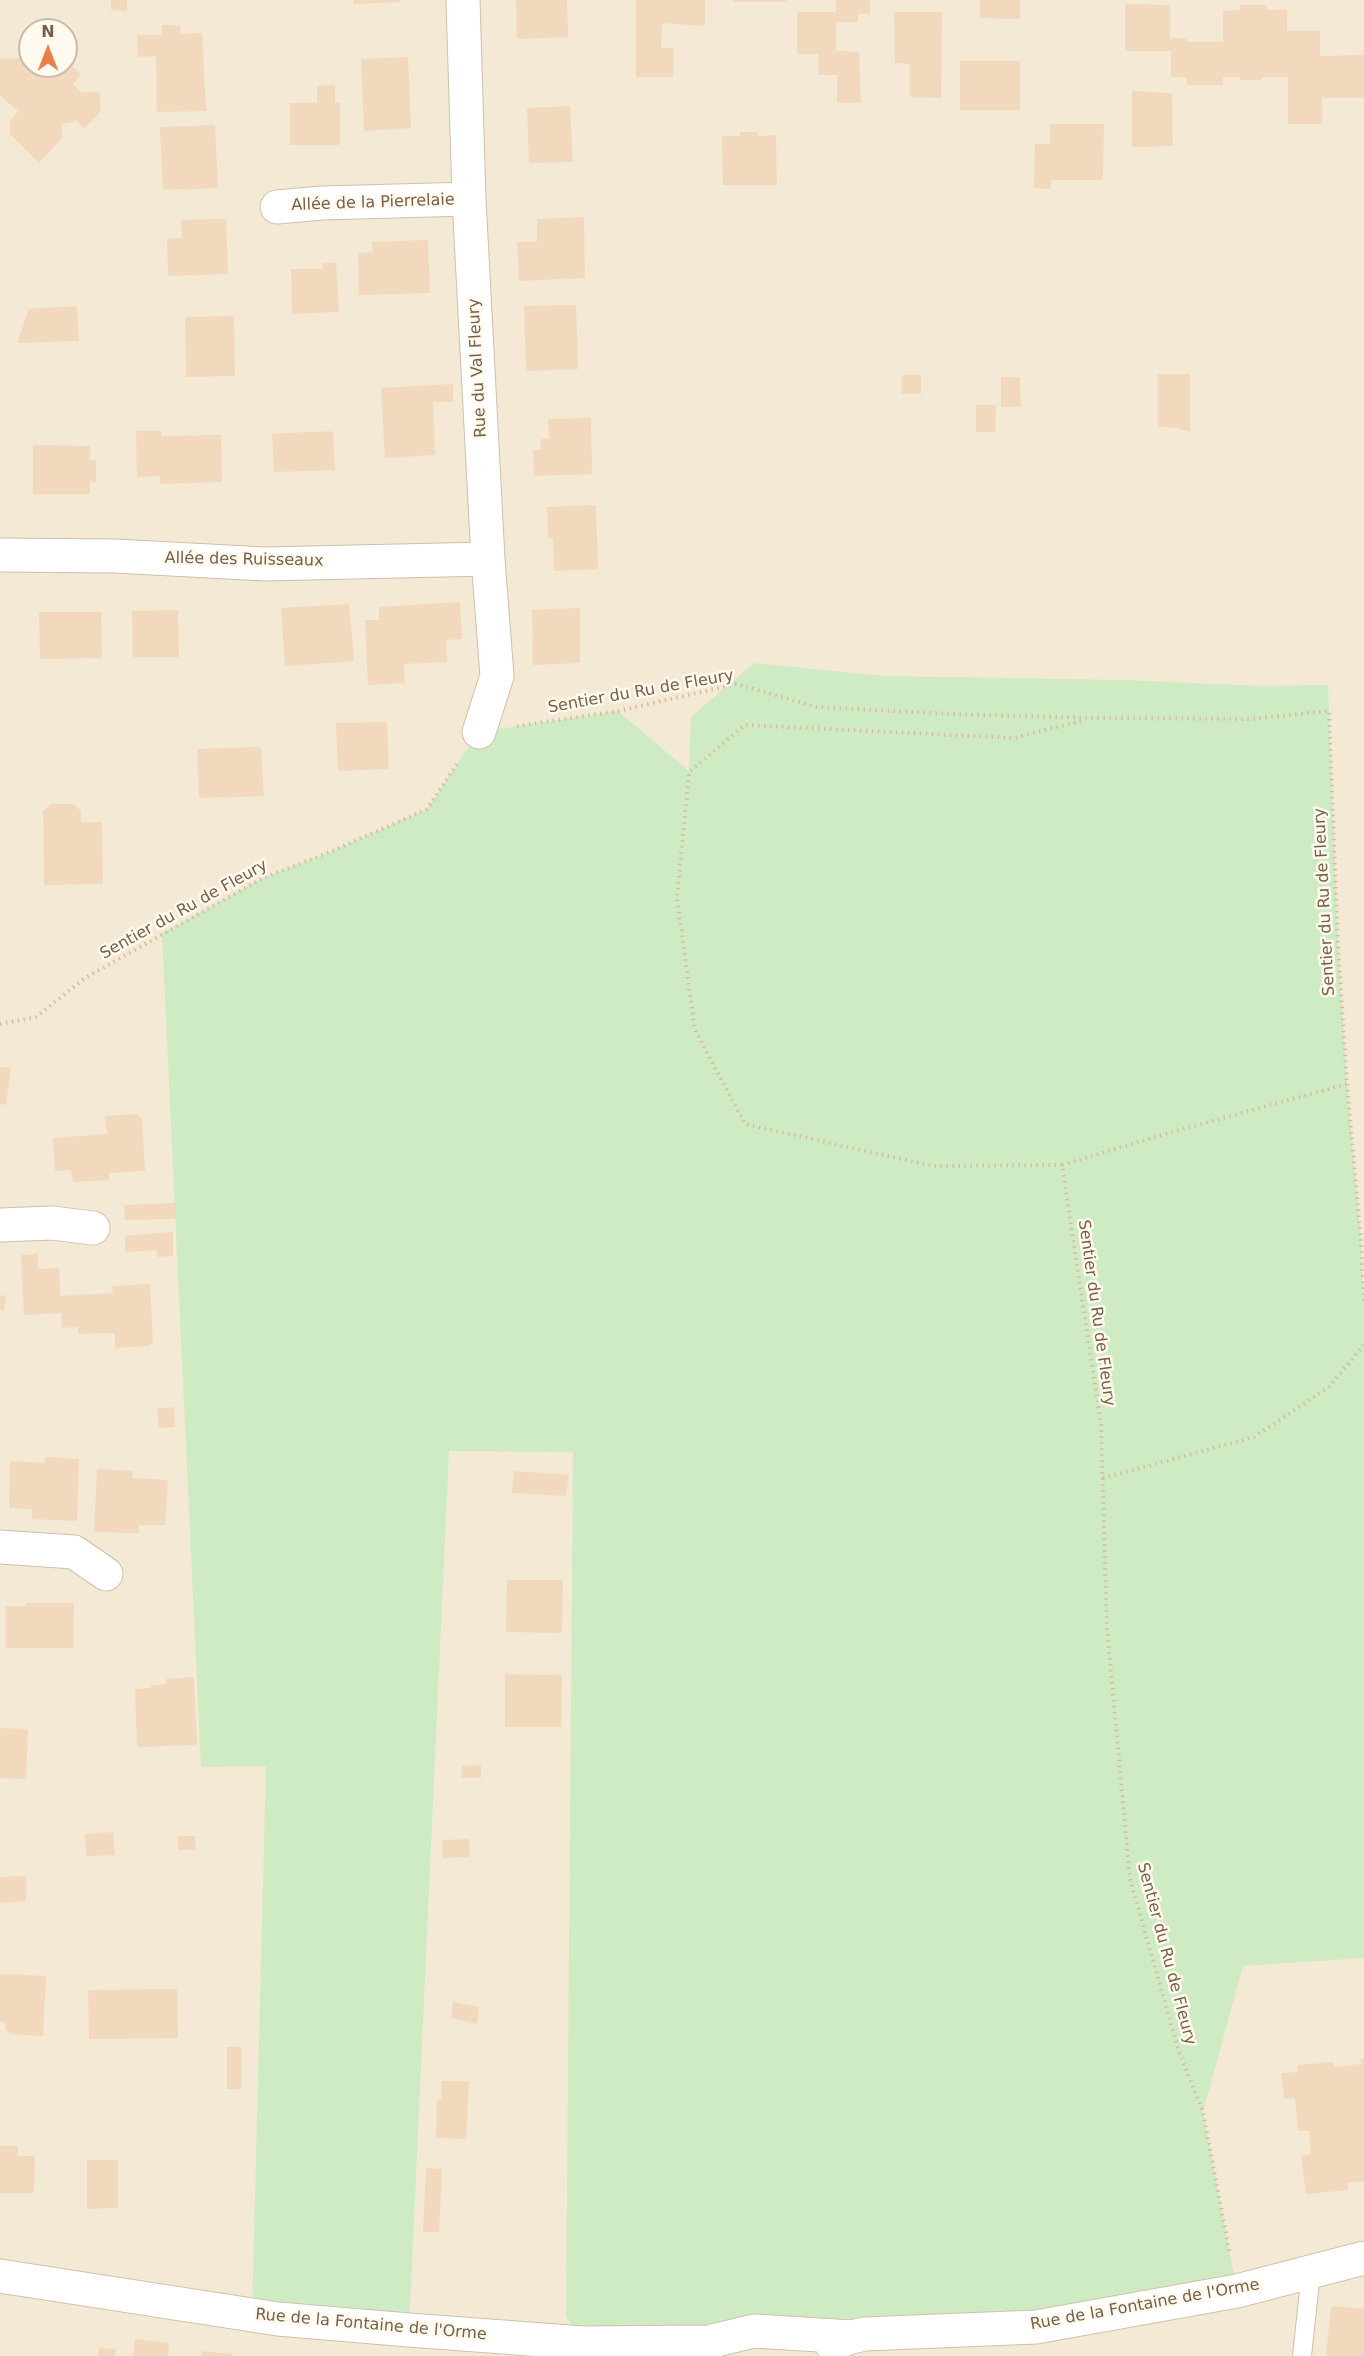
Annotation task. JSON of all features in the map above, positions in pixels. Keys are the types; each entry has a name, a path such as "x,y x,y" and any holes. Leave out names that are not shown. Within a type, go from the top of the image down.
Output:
{"street":[{"name":"Rue du Val Fleury","path":"463,0 469,199 488,559 497,676 479,732"},
{"name":"Allée de la Pierrelaie","path":"277,207 322,203 469,199"},
{"name":"Allée des Ruisseaux","path":"0,555 115,556 266,564 488,559"},
{"path":"0,1225 52,1223 93,1228"},
{"path":"0,1547 74,1552 106,1574"},
{"name":"Rue de la Fontaine de l'Orme","path":"0,2276 313,2323 583,2343 708,2342 754,2331 852,2337 894,2332 1036,2327 1237,2291 1364,2258"},
{"name":"Rue de la Fontaine de l'Orme","path":"816,2356 836,2343 852,2337"},
{"name":"Rue de la Fontaine de l'Orme","path":"708,2342 760,2356"}],"lane":[{"path":"1302,2356 1311,2272"}],"path":[{"name":"Sentier du Ru de Fleury","path":"0,1024 36,1017 85,978 263,878 330,852 427,809 479,732 618,711 736,684 817,707 1091,718 1250,719 1329,711 1347,1084"},
{"path":"1091,718 1014,738 746,725 689,772 677,898 695,1030 745,1124 933,1166 1062,1165 1347,1084 1364,1301"},
{"name":"Sentier du Ru de Fleury","path":"1062,1165 1101,1425 1107,1629 1130,1879 1179,2052 1203,2112 1237,2291"},
{"path":"1102,1478 1254,1437 1329,1387 1364,1345"}],"shaded area":[{"path":"0,0 1364,0 1364,2356 0,2356"}],"green space":[{"path":"754,663 883,676 1125,680 1259,686 1328,685 1338,945 1364,1301 1364,1958 1243,1966 1203,2112 1237,2291 1036,2327 583,2343 566,2316 573,1452 449,1451 409,2330 252,2314 266,1766 201,1767 162,933 263,878 330,852 427,809 479,732 618,711 689,771 691,717"}],"building":[{"path":"111,0 127,0 127,11 111,10"},
{"path":"353,0 400,0 400,2 353,4"},
{"path":"516,0 567,0 568,37 517,39"},
{"path":"636,0 705,0 705,26 662,23 661,48 674,48 673,77 636,77"},
{"path":"734,0 787,0 787,2 734,2"},
{"path":"836,0 870,0 870,14 858,14 858,22 836,22 836,51 859,52 861,103 837,103 837,75 819,75 818,54 797,54 797,12 836,12"},
{"path":"980,0 1020,0 1020,19 980,18"},
{"path":"1125,4 1170,5 1170,38 1187,38 1187,42 1223,42 1223,11 1240,10 1239,5 1267,5 1267,10 1287,10 1287,31 1320,31 1320,56 1364,55 1364,98 1322,98 1322,124 1288,124 1288,77 1240,80 1240,77 1223,77 1223,85 1187,85 1187,77 1171,77 1171,51 1125,51"},
{"path":"894,12 942,12 941,98 910,97 910,64 895,63"},
{"path":"162,25 180,25 181,34 202,33 206,111 157,112 156,56 138,57 137,35 162,35"},
{"path":"408,57 411,128 364,131 361,59"},
{"path":"18,58 18,78 78,78 73,84 82,93 99,91 101,111 84,129 77,121 62,124 62,138 39,163 10,134 10,122 18,111 0,95 0,59"},
{"path":"960,61 1020,61 1020,110 960,110"},
{"path":"335,85 335,103 340,102 340,145 290,145 290,103 317,103 317,86"},
{"path":"1132,91 1172,93 1173,146 1132,147"},
{"path":"570,106 573,162 529,163 527,108"},
{"path":"1050,124 1104,124 1103,180 1051,180 1051,189 1034,188 1035,144 1050,144"},
{"path":"215,125 218,188 163,190 160,127"},
{"path":"740,132 757,132 758,136 776,135 777,185 723,185 722,136 740,136"},
{"path":"584,217 585,278 519,281 517,242 537,242 537,219"},
{"path":"226,219 228,274 168,276 167,239 182,238 181,220"},
{"path":"428,240 430,293 359,295 358,253 373,252 372,242"},
{"path":"322,263 336,263 339,312 292,314 291,269 323,269"},
{"path":"576,305 578,369 526,371 524,306"},
{"path":"77,306 79,341 17,343 29,309"},
{"path":"234,316 235,376 186,377 185,317"},
{"path":"1158,374 1190,374 1190,432 1177,428 1158,427"},
{"path":"902,375 921,375 921,394 902,394"},
{"path":"1001,377 1020,377 1021,407 1001,407"},
{"path":"453,384 453,402 433,402 435,455 385,458 381,388"},
{"path":"976,405 996,405 995,432 976,432"},
{"path":"591,418 592,474 534,476 533,450 541,450 540,439 549,439 548,419"},
{"path":"136,431 161,431 161,436 221,435 222,482 160,484 160,476 137,477"},
{"path":"333,431 335,470 274,472 272,434"},
{"path":"33,445 90,446 90,460 96,460 96,482 90,482 90,494 33,494"},
{"path":"596,505 598,569 554,571 553,538 548,538 547,507"},
{"path":"460,602 462,639 446,640 447,662 404,664 405,683 368,685 365,620 379,620 379,607"},
{"path":"349,604 354,661 285,666 281,608"},
{"path":"580,608 580,663 533,665 532,610"},
{"path":"178,610 179,657 133,657 132,611"},
{"path":"39,612 101,612 102,658 40,659"},
{"path":"387,722 389,769 338,771 336,723"},
{"path":"261,747 264,796 199,798 197,749"},
{"path":"51,804 73,804 81,811 81,822 102,822 103,884 44,885 43,811"},
{"path":"0,1067 11,1068 6,1105 0,1104"},
{"path":"136,1114 142,1119 145,1171 109,1173 109,1180 73,1182 71,1170 55,1171 53,1138 107,1134 105,1116"},
{"path":"175,1203 176,1219 125,1220 124,1205"},
{"path":"173,1232 173,1256 157,1257 157,1250 125,1252 125,1236"},
{"path":"38,1254 38,1269 59,1268 60,1296 113,1293 112,1286 150,1284 153,1342 149,1346 115,1348 115,1333 78,1334 78,1327 62,1328 61,1313 24,1315 21,1255"},
{"path":"0,1295 6,1296 4,1311 0,1310"},
{"path":"174,1407 175,1427 159,1428 157,1409"},
{"path":"45,1457 79,1459 77,1521 32,1519 32,1509 9,1508 10,1461 45,1463"},
{"path":"97,1469 133,1471 132,1478 168,1480 165,1525 139,1525 139,1533 94,1532"},
{"path":"514,1471 569,1475 566,1496 512,1493"},
{"path":"507,1580 563,1580 562,1633 506,1632"},
{"path":"26,1603 74,1603 73,1648 6,1648 6,1606 26,1606"},
{"path":"505,1674 562,1675 561,1727 505,1727"},
{"path":"194,1677 197,1745 137,1747 135,1689 166,1684 166,1679"},
{"path":"0,1728 28,1729 26,1779 0,1778"},
{"path":"481,1765 481,1778 462,1778 462,1766"},
{"path":"113,1832 115,1855 86,1856 85,1834"},
{"path":"178,1836 195,1836 196,1850 178,1850"},
{"path":"469,1839 470,1857 443,1858 442,1840"},
{"path":"26,1876 26,1901 0,1903 0,1877"},
{"path":"0,1974 46,1976 43,2036 10,2034 5,2029 6,2023 0,2022"},
{"path":"177,1989 178,2038 89,2039 88,1990"},
{"path":"453,2002 479,2007 477,2024 451,2018"},
{"path":"227,2047 242,2047 241,2089 227,2089"},
{"path":"1364,2058 1364,2181 1348,2183 1348,2190 1306,2194 1301,2156 1311,2154 1309,2131 1298,2131 1295,2098 1284,2099 1281,2073 1298,2072 1297,2065 1333,2062 1334,2067 1361,2064 1360,2059"},
{"path":"442,2081 469,2081 466,2139 436,2138 437,2100 441,2099"},
{"path":"0,2146 18,2146 18,2156 35,2156 34,2193 0,2193"},
{"path":"87,2160 118,2160 118,2208 87,2209"},
{"path":"426,2168 442,2169 439,2232 423,2232"},
{"path":"1331,2306 1364,2309 1364,2356 1326,2356"},
{"path":"135,2339 169,2343 168,2356 133,2356"},
{"path":"99,2348 116,2349 115,2356 98,2356"},
{"path":"202,2351 233,2354 232,2356 202,2356"}]}
